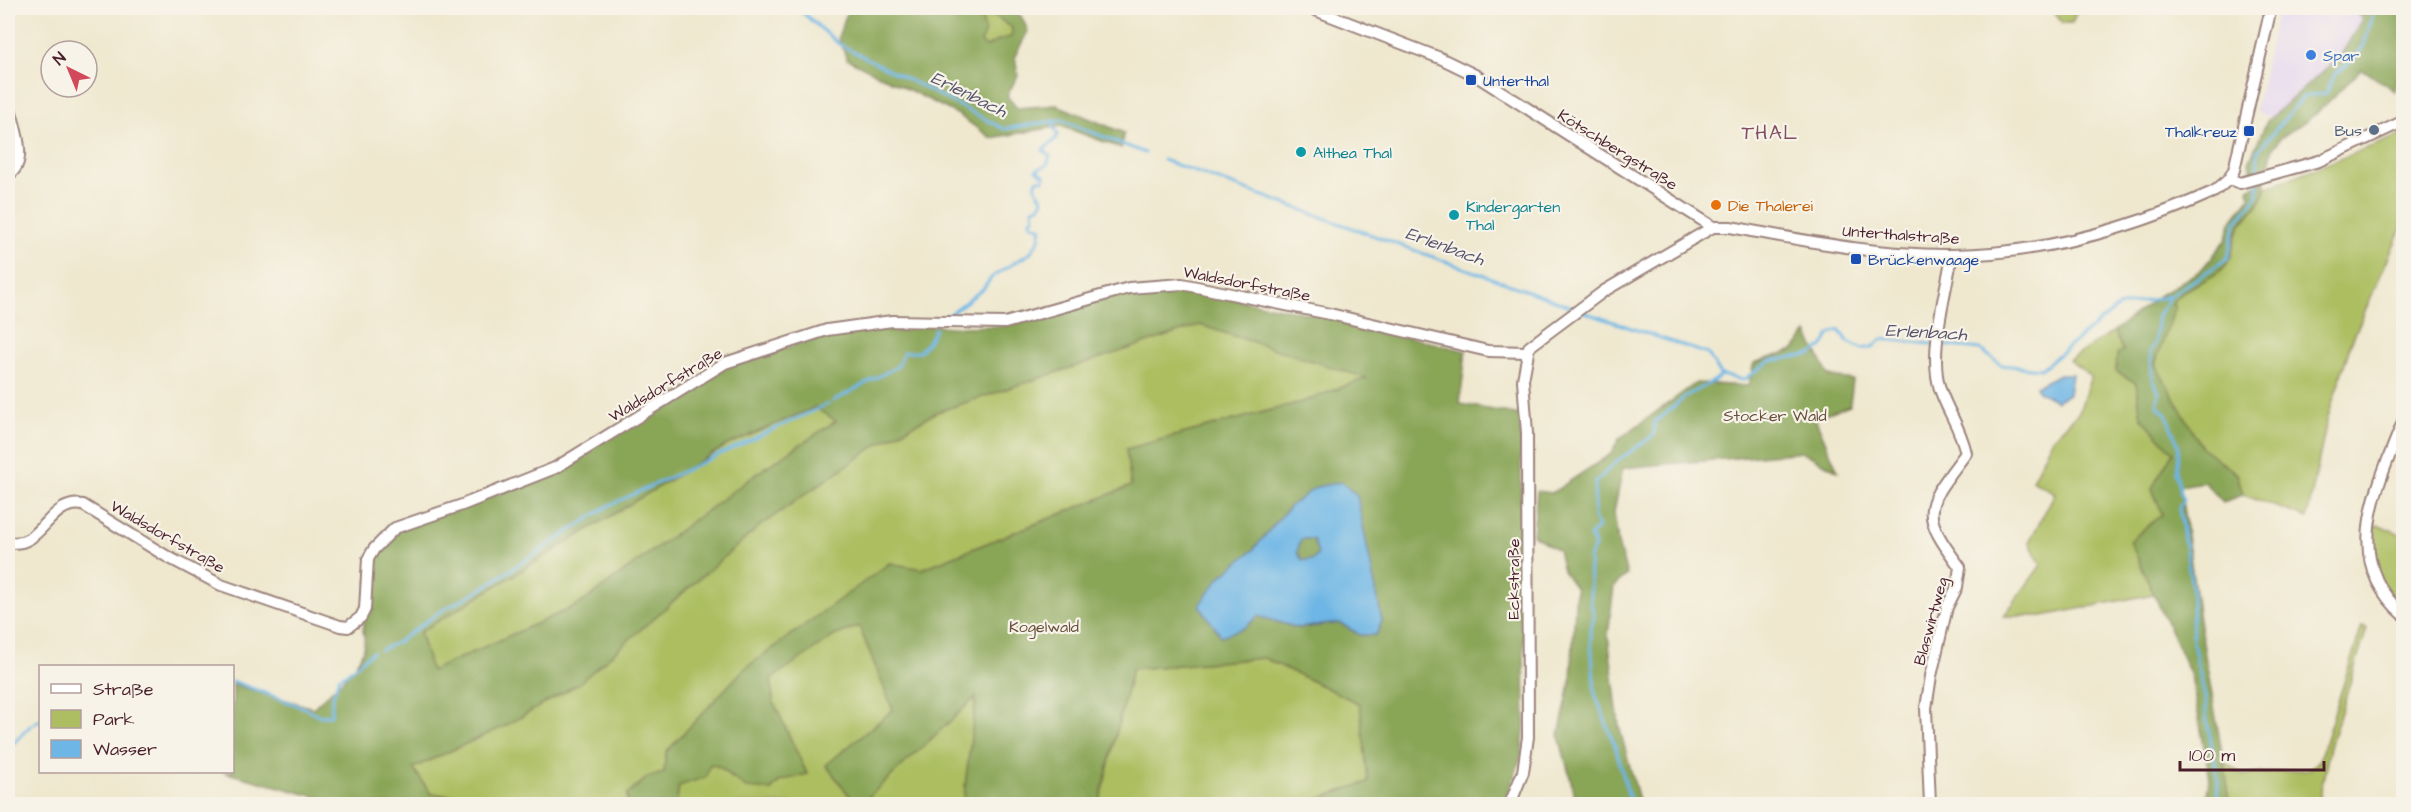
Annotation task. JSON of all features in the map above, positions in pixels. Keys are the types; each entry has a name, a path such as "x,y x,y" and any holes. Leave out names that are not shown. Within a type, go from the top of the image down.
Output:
{"street":[{"name":"Kötschbergstraße","path":"1310,8 1440,58 1475,75 1713,227"},
{"path":"2271,8 2229,179 2235,183 2250,181 2319,161 2403,121"},
{"path":"8,100 20,156 17,166 8,175"},
{"name":"Unterthalstraße","path":"1713,227 1730,227 1846,247 1952,255 2041,247 2105,231 2191,201 2215,191 2229,179"},
{"path":"1526,352 1534,342 1583,305 1713,227"},
{"name":"Blaswirtweg","path":"1930,804 1926,708 1947,607 1957,586 1960,567 1936,535 1930,513 1937,492 1966,453 1962,433 1939,387 1937,337 1952,255"},
{"name":"Waldsdorfstraße","path":"8,542 28,540 62,507 71,504 82,505 166,556 221,585 340,627 348,627 361,617 365,609 369,559 374,549 395,528 472,502 555,468 725,363 827,330 892,321 1005,323 1129,288 1182,284 1330,314 1488,351 1526,352"},
{"name":"Eckstraße","path":"1510,804 1523,772 1528,737 1527,433 1523,380 1526,352"},
{"path":"2403,419 2371,507 2368,550 2377,581 2403,615"}],"shaded area":[{"path":"2278,8 2352,8 2362,19 2341,55 2271,118 2255,112"}],"green space":[{"path":"847,8 1008,8 1021,16 1028,31 1015,56 1018,75 1007,96 1017,108 1057,105 1124,133 1121,148 1061,126 991,138 957,114 847,59 838,37","holes":["981,13 994,15 1012,28 1011,37 986,47 981,42 985,31"]},
{"path":"2051,8 2078,8 2072,23 2062,23"},
{"path":"2352,8 2403,8 2403,52 2395,91 2362,69 2316,114 2279,139 2272,150 2269,166 2265,172 2252,171 2249,162 2267,121 2341,55 2362,19"},
{"path":"980,13 994,15 1012,28 1012,37 999,40 986,48 980,42"},
{"path":"2403,134 2403,224 2351,343 2327,420 2307,518 2243,495 2237,474 2202,448 2155,364 2175,308 2172,304 2187,290 2223,268 2230,257 2239,229 2262,200 2267,187"},
{"path":"2266,180 2264,196 2237,231 2228,263 2212,276 2176,298 2172,304 2175,307 2155,364 2202,447 2237,474 2243,495 2223,502 2204,482 2180,486 2199,620 2230,800 2230,804 2205,804 2210,778 2191,676 2130,541 2162,514 2152,488 2173,452 2141,417 2136,383 2116,371 2117,354 2123,351 2114,331 2160,295 2201,270 2227,239 2230,223 2250,197 2248,189"},
{"name":"Kogelwald","path":"1182,289 1327,317 1466,351 1460,404 1520,415 1525,718 1522,754 1505,804 1303,804 1368,782 1360,704 1264,658 1132,669 1099,804 963,804 976,697 861,804 856,804 826,765 893,710 859,626 834,636 771,679 773,701 807,774 780,781 771,790 746,788 720,767 710,764 706,777 679,786 677,799 680,804 628,804 627,795 648,777 664,773 666,752 744,669 890,563 922,569 1131,486 1126,449 1305,401 1366,378 1200,325 937,412 875,446 761,525 578,684 507,725 413,768 431,794 520,800 521,804 343,804 227,773 234,773 234,684 313,708 340,683 357,663 365,642 363,631 371,559 396,531 531,482 724,366 856,327 892,323 953,327 1004,326 1130,291","holes":["815,407 836,421 766,467 580,604 431,671 420,632 727,445","1289,507 1372,572 1382,621 1375,635 1360,635 1340,623 1298,628 1258,616 1244,628 1220,577 1253,550"]},
{"path":"1200,325 1367,378 1305,401 1126,449 1131,486 922,569 889,563 693,724 666,752 664,773 648,777 627,795 628,804 521,804 519,800 431,794 413,768 507,725 578,684 761,525 875,446 937,412"},
{"path":"2114,331 2136,383 2141,417 2174,452 2152,488 2162,514 2130,541 2154,594 2043,616 2004,616 2041,565 2029,542 2055,493 2032,480 2053,438 2079,412 2091,376 2069,360"},
{"name":"Stocker Wald","path":"1807,333 1829,376 1853,380 1850,405 1815,418 1838,471 1803,452 1623,468 1614,512 1618,543 1627,575 1614,586 1608,635 1619,726 1640,804 1577,804 1559,736 1571,679 1576,589 1563,571 1558,550 1533,535 1537,491 1552,493 1611,454 1619,439 1696,383 1748,386 1754,363 1794,350"},
{"path":"815,407 837,421 766,467 580,604 431,671 420,632 727,445"},
{"path":"2377,524 2403,535 2403,607 2386,591 2371,558 2372,534"},
{"path":"1301,539 1313,539 1318,554 1313,560 1302,560 1297,551"},
{"path":"859,626 893,710 826,765 856,804 680,804 677,799 679,786 709,764 720,767 731,778 771,790 780,781 807,774 773,701 771,678 834,636"},
{"path":"2362,626 2367,628 2330,747 2318,804 2230,804 2224,762 2243,775 2310,769 2319,761"},
{"path":"1264,658 1360,704 1369,782 1303,804 1099,804 1132,669"},
{"path":"976,697 963,804 861,804"}],"water":[{"path":"2060,374 2072,374 2069,394 2056,401 2038,391 2036,386"},
{"path":"1341,482 1357,496 1382,621 1376,635 1360,635 1340,623 1298,628 1258,616 1244,628 1221,636 1199,605 1220,577 1253,550 1289,507 1316,487","holes":["1301,539 1313,539 1318,554 1313,560 1302,560 1297,552"]}],"waterway":[{"name":"Erlenbach","path":"797,8 839,44 1004,129 1061,120 1145,153"},
{"name":"Erlenbach","path":"1581,311 1708,354 1721,375 1743,380 1770,361 1812,354 1822,347 1830,334 1839,330 1847,341 1862,349 1873,347 1882,339 1980,349 2001,365 2041,369 2118,307 2170,296 2228,258 2235,224 2258,195 2257,152 2303,97 2326,93 2335,74 2354,59 2364,45 2375,8"},
{"path":"947,316 983,289 992,277 1030,253 1039,240 1041,227 1032,225 1030,221 1034,218 1033,209 1039,207 1043,200 1035,187 1037,180 1043,180 1045,176 1036,170 1047,165 1050,156 1043,150 1055,140 1058,134 1053,126 1057,121"},
{"name":"Erlenbach","path":"1163,160 1575,308"},
{"path":"2170,296 2158,316 2155,342 2150,352 2153,379 2159,393 2157,405 2165,412 2179,447 2176,473 2183,500 2179,507 2192,587 2193,643 2206,702 2206,715 2218,780 2217,804"},
{"path":"833,401 898,366 904,352 919,352 935,329"},
{"path":"1631,804 1616,749 1595,694 1590,629 1594,617 1591,604 1589,558 1595,546 1590,536 1598,527 1594,516 1595,483 1617,461 1654,435 1655,421 1685,397 1721,375"},
{"path":"381,650 398,642 441,611 480,590 608,506 828,404"},
{"path":"234,682 305,708 320,716 331,715 332,699 339,678 373,652"},
{"path":"8,749 30,726 39,721"}],"place":[{"name":"Spar","path":"2311,55"},
{"name":"Unterthal","path":"1471,80"},
{"name":"Bus","path":"2374,130"},
{"name":"Thalkreuz","path":"2249,131"},
{"name":"Althea Thal","path":"1301,152"},
{"name":"Die Thalerei","path":"1716,205"},
{"name":"Kindergarten Thal","path":"1454,215"},
{"name":"Brückenwaage","path":"1856,259"}],"district":[{"name":"THAL","path":"1770,132"}]}
